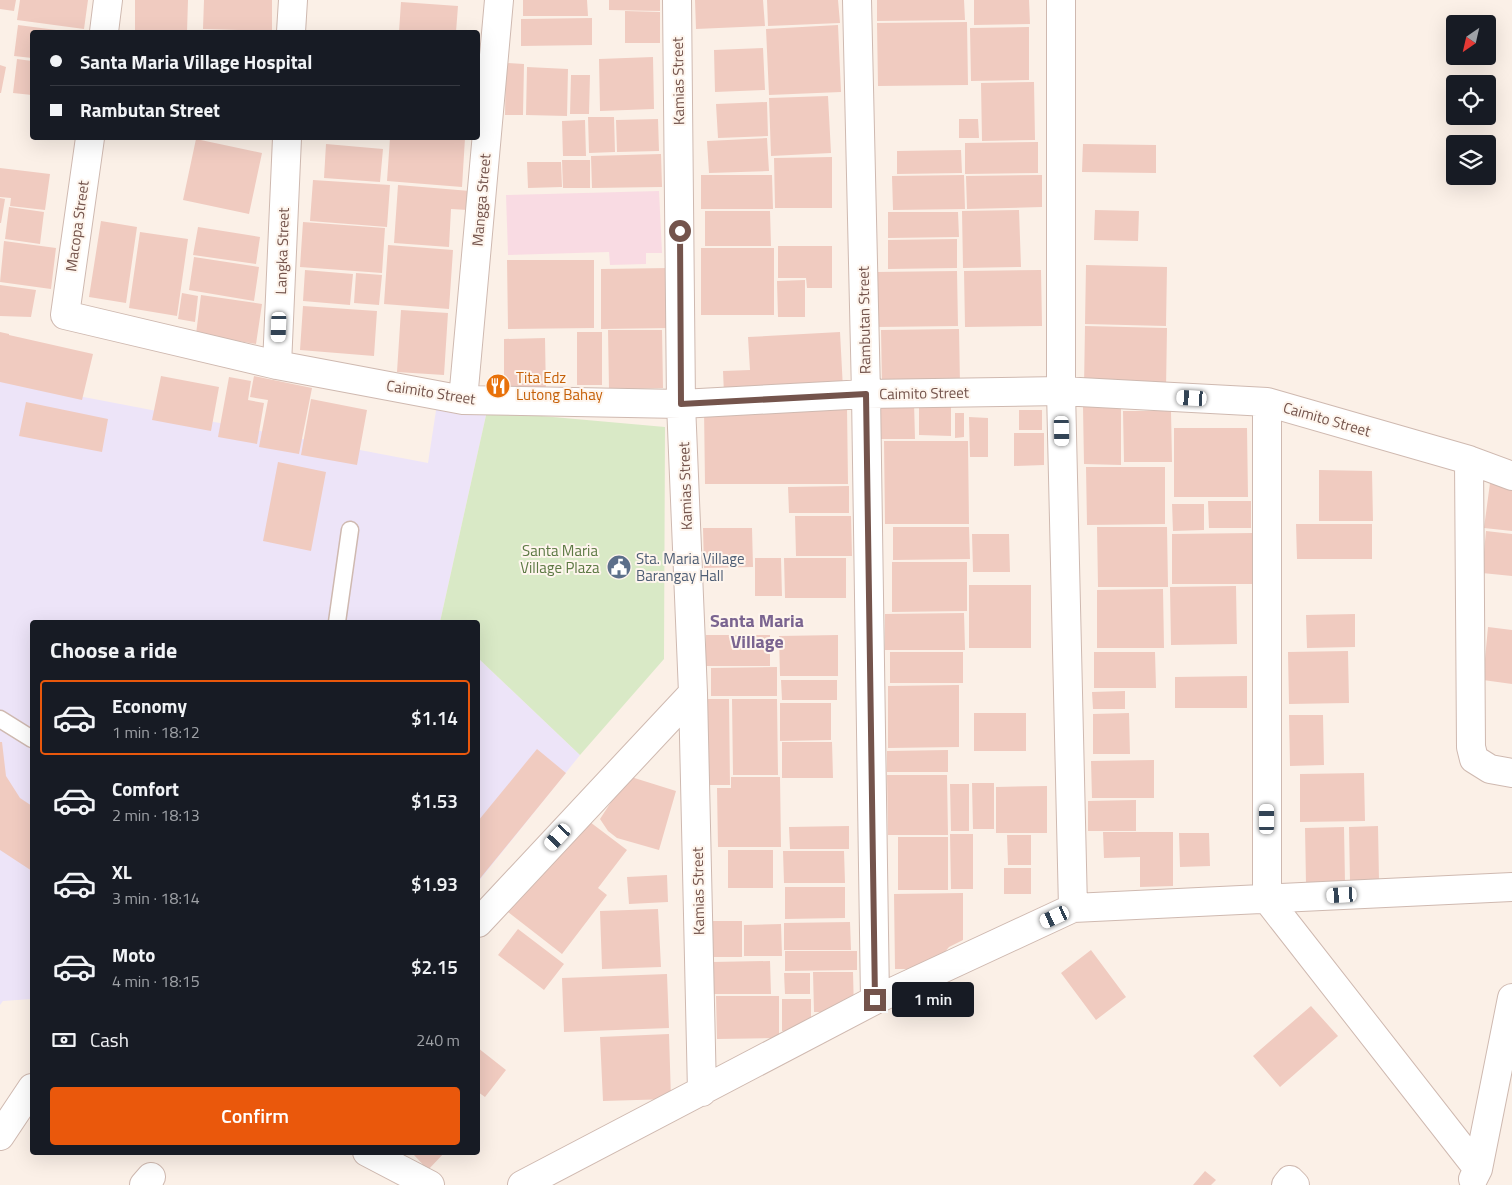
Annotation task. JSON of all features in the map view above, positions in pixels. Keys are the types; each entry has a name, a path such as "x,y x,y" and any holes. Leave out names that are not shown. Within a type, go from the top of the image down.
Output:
{"street":[{"path":"104,30 108,0"},
{"path":"291,30 293,0"},
{"name":"Mangga Street","path":"463,400 499,0"},
{"name":"Kamias Street","path":"677,0 681,404 693,693 702,1092"},
{"name":"Rambutan Street","path":"857,0 866,394 875,1000"},
{"path":"1061,0 1061,391 1073,908"},
{"name":"Macopa Street","path":"65,315 90,140"},
{"name":"Langka Street","path":"277,365 287,140"},
{"name":"Caimito Street","path":"65,315 277,365 463,400 681,404 866,394 1061,391 1267,402 1469,460 1512,476"},
{"path":"1267,402 1267,899 1474,1177"},
{"path":"1469,460 1470,747 1474,760 1490,769 1512,773"},
{"path":"480,922 693,693"},
{"path":"522,1185 875,1000 1073,908 1512,887"},
{"path":"1474,1177 1512,998"},
{"path":"0,1136 30,1091"},
{"path":"373,1155 430,1185"},
{"path":"1286,1185 1290,1180 1295,1185"}],"lane":[{"path":"338,620 350,530"},
{"path":"0,719 30,738"}],"shaded area":[{"path":"659,191 662,253 646,253 646,264 610,265 609,252 508,255 506,195"},
{"path":"0,381 428,463 437,404 487,411 440,620 30,620 30,999 3,1001 0,1005"},
{"path":"480,660 580,755 480,880"}],"green space":[{"name":"Santa Maria Village Plaza","path":"487,411 665,427 664,659 580,755 480,660 480,620 440,620"}],"building":[{"path":"0,0 16,0 14,11 0,9"},
{"path":"20,0 88,0 84,29 17,20"},
{"path":"135,0 188,0 187,30 135,30"},
{"path":"204,0 272,0 272,30 203,29"},
{"path":"523,0 587,0 588,16 523,16"},
{"path":"609,0 660,0 660,11 609,10"},
{"path":"695,0 763,0 765,26 696,29"},
{"path":"767,0 838,0 840,23 768,26"},
{"path":"877,0 964,0 965,20 877,21"},
{"path":"974,0 1029,0 1030,24 974,25"},
{"path":"401,2 458,6 456,30 399,30"},
{"path":"625,11 660,12 660,43 625,43"},
{"path":"592,18 592,45 521,46 521,19"},
{"path":"967,22 968,85 878,86 877,23"},
{"path":"18,25 56,30 30,30 30,58 14,56"},
{"path":"838,25 841,92 769,95 766,29"},
{"path":"1029,27 1029,80 971,81 970,28"},
{"path":"763,48 765,90 715,92 714,50"},
{"path":"653,57 654,109 600,111 599,59"},
{"path":"17,59 30,61 30,95 13,93"},
{"path":"506,63 524,64 523,115 505,115"},
{"path":"0,65 6,67 1,93 0,93"},
{"path":"527,67 568,69 567,116 526,115"},
{"path":"571,75 590,75 589,114 570,114"},
{"path":"1034,82 1035,140 982,141 981,83"},
{"path":"828,96 831,153 771,156 769,98"},
{"path":"767,102 768,136 718,138 716,104"},
{"path":"588,117 614,117 615,152 589,153"},
{"path":"658,119 659,151 617,152 616,120"},
{"path":"959,119 978,119 979,138 959,138"},
{"path":"585,120 586,156 563,156 562,121"},
{"path":"767,138 769,171 709,173 707,141"},
{"path":"196,140 262,153 249,214 183,200"},
{"path":"390,140 465,140 462,187 387,181"},
{"path":"1038,142 1038,173 965,174 965,143"},
{"path":"326,144 383,149 380,182 324,178"},
{"path":"1083,144 1156,145 1156,173 1082,172"},
{"path":"961,150 962,173 897,174 897,151"},
{"path":"661,154 662,187 592,188 591,156"},
{"path":"832,157 832,208 775,208 774,158"},
{"path":"562,160 590,160 590,188 563,188"},
{"path":"527,162 561,162 562,187 528,188"},
{"path":"0,168 50,174 45,210 10,206 11,198 0,197"},
{"path":"701,175 772,175 773,209 701,209"},
{"path":"964,175 965,209 893,210 892,176"},
{"path":"1042,175 1042,207 967,209 966,176"},
{"path":"313,180 390,185 387,227 310,221"},
{"path":"398,185 470,191 468,210 451,209 449,247 394,243"},
{"path":"0,198 5,199 1,223 0,223"},
{"path":"9,207 44,212 40,244 5,239"},
{"path":"1019,210 1021,267 963,268 962,211"},
{"path":"1095,210 1139,211 1138,241 1094,240"},
{"path":"705,211 770,211 771,246 705,246"},
{"path":"888,212 958,212 959,237 888,238"},
{"path":"101,221 137,227 126,303 89,297"},
{"path":"303,222 385,228 382,273 300,267"},
{"path":"198,227 260,237 256,264 193,255"},
{"path":"140,232 188,239 177,316 129,308"},
{"path":"957,239 957,268 888,269 888,240"},
{"path":"4,241 56,248 51,289 0,282"},
{"path":"388,245 453,250 449,309 384,304"},
{"path":"778,246 832,246 832,288 807,288 806,278 778,278"},
{"path":"701,248 774,248 774,315 701,315"},
{"path":"194,257 259,267 254,301 189,290"},
{"path":"507,260 594,260 594,328 508,329"},
{"path":"1086,265 1167,267 1166,326 1085,324"},
{"path":"669,268 670,328 601,329 601,269"},
{"path":"305,270 353,274 350,305 303,301"},
{"path":"1041,270 1042,326 965,327 964,271"},
{"path":"957,271 958,326 877,327 876,272"},
{"path":"356,273 382,275 379,305 354,303"},
{"path":"805,280 805,317 778,317 777,281"},
{"path":"0,285 36,290 31,317 0,316"},
{"path":"182,293 198,296 195,322 178,319"},
{"path":"201,295 262,304 256,344 196,334"},
{"path":"303,306 377,311 374,356 300,350"},
{"path":"401,310 448,313 444,375 397,372"},
{"path":"1085,326 1167,328 1166,389 1084,387"},
{"path":"959,329 960,385 882,386 881,330"},
{"path":"608,330 662,330 663,388 609,389"},
{"path":"0,332 93,354 82,400 0,382"},
{"path":"577,332 602,332 602,385 577,385"},
{"path":"840,332 843,389 724,394 723,371 750,370 748,337"},
{"path":"545,338 546,395 504,395 504,339"},
{"path":"161,376 219,387 211,431 152,420"},
{"path":"254,376 312,388 299,454 259,447 268,400 250,397"},
{"path":"229,377 251,381 248,400 264,403 257,444 218,437"},
{"path":"311,399 367,410 357,465 301,455"},
{"path":"26,402 108,419 102,452 19,436"},
{"path":"881,402 914,402 915,439 881,439"},
{"path":"847,407 848,484 705,484 704,408"},
{"path":"919,407 951,407 951,436 919,435"},
{"path":"1083,407 1121,407 1121,465 1084,464"},
{"path":"1019,410 1042,410 1042,430 1019,430"},
{"path":"1123,411 1171,411 1172,462 1124,462"},
{"path":"955,413 964,413 964,437 955,438"},
{"path":"969,417 988,418 988,457 970,457"},
{"path":"1174,428 1247,428 1248,497 1174,497"},
{"path":"1014,433 1044,433 1044,465 1014,466"},
{"path":"884,441 968,441 969,524 885,524"},
{"path":"278,462 326,472 311,551 263,541"},
{"path":"1086,467 1165,467 1165,524 1087,525"},
{"path":"1319,470 1372,471 1373,521 1319,521"},
{"path":"1490,483 1512,489 1512,531 1484,528"},
{"path":"849,486 849,513 789,513 788,487"},
{"path":"1208,501 1251,501 1251,528 1209,528"},
{"path":"1172,504 1204,504 1204,530 1173,531"},
{"path":"795,516 851,516 852,556 796,556"},
{"path":"1296,524 1372,524 1372,559 1297,559"},
{"path":"893,527 969,527 970,559 893,560"},
{"path":"1097,527 1167,527 1168,587 1098,587"},
{"path":"703,528 752,528 753,567 704,568"},
{"path":"1486,531 1512,534 1512,576 1482,573"},
{"path":"1253,533 1254,584 1172,584 1172,534"},
{"path":"972,534 1009,534 1010,572 973,572"},
{"path":"755,558 781,558 782,596 755,596"},
{"path":"784,558 846,558 846,598 785,598"},
{"path":"892,562 967,562 967,611 892,612"},
{"path":"969,585 1031,585 1031,648 969,648"},
{"path":"1236,586 1237,644 1171,645 1170,587"},
{"path":"1163,589 1164,648 1097,648 1097,590"},
{"path":"964,613 965,650 885,650 885,614"},
{"path":"1355,614 1355,647 1307,648 1306,615"},
{"path":"1488,627 1512,630 1512,684 1483,680"},
{"path":"706,635 770,635 770,666 706,666"},
{"path":"838,635 838,676 780,676 779,636"},
{"path":"1348,651 1349,703 1289,704 1288,652"},
{"path":"890,652 963,652 963,683 890,683"},
{"path":"1094,652 1155,652 1156,688 1094,688"},
{"path":"777,667 777,696 711,696 711,668"},
{"path":"1247,676 1247,708 1175,708 1175,677"},
{"path":"781,680 837,680 837,700 782,700"},
{"path":"959,685 959,747 888,748 888,686"},
{"path":"1125,691 1125,709 1093,709 1092,692"},
{"path":"704,699 729,699 730,785 705,785"},
{"path":"732,699 777,699 778,775 733,775"},
{"path":"780,703 831,703 831,740 780,741"},
{"path":"974,713 1026,713 1026,751 974,751"},
{"path":"1129,713 1130,754 1093,754 1093,714"},
{"path":"1289,715 1323,715 1324,765 1290,766"},
{"path":"0,742 2,742 6,776 20,798 30,805 30,870 0,850"},
{"path":"782,742 832,742 833,778 782,778"},
{"path":"537,749 566,773 480,879 480,819"},
{"path":"948,750 948,772 887,772 887,751"},
{"path":"1154,760 1154,798 1092,798 1091,761"},
{"path":"1364,773 1365,821 1300,822 1300,774"},
{"path":"887,775 947,775 948,835 888,835"},
{"path":"628,776 676,791 659,850 617,838 608,831 600,819"},
{"path":"731,777 780,777 781,847 718,847 717,788 731,788"},
{"path":"972,783 994,783 994,829 973,829"},
{"path":"950,784 969,784 969,831 951,831"},
{"path":"1047,786 1047,833 996,833 996,787"},
{"path":"1136,800 1136,831 1088,831 1088,801"},
{"path":"582,816 627,850 598,888 607,895 562,954 508,912"},
{"path":"849,826 849,849 790,849 789,827"},
{"path":"1378,826 1379,881 1350,882 1349,827"},
{"path":"1344,827 1345,883 1306,884 1305,828"},
{"path":"1103,832 1173,832 1173,886 1140,887 1140,857 1104,858"},
{"path":"1179,833 1209,833 1210,866 1180,867"},
{"path":"950,834 973,834 973,889 951,889"},
{"path":"1007,835 1031,835 1031,865 1008,865"},
{"path":"898,837 948,837 948,890 898,890"},
{"path":"728,850 773,850 773,888 728,888"},
{"path":"783,851 844,851 845,883 784,883"},
{"path":"1004,868 1031,868 1031,894 1004,894"},
{"path":"667,875 668,902 629,904 627,877"},
{"path":"785,887 845,887 845,918 785,919"},
{"path":"963,893 963,940 949,947 931,969 895,969 894,894"},
{"path":"658,909 661,967 602,969 600,911"},
{"path":"707,921 742,921 742,957 707,957"},
{"path":"850,922 851,950 784,950 784,923"},
{"path":"781,924 782,956 744,956 744,925"},
{"path":"518,929 564,964 544,990 498,955"},
{"path":"1091,950 1126,997 1096,1020 1061,973"},
{"path":"785,951 857,951 857,970 785,971"},
{"path":"770,961 771,994 712,994 712,962"},
{"path":"813,972 853,972 854,1012 814,1012"},
{"path":"784,973 810,973 810,994 785,994"},
{"path":"667,974 669,1028 564,1032 562,978"},
{"path":"716,996 779,996 779,1038 717,1039"},
{"path":"782,999 811,999 811,1031 782,1031"},
{"path":"1311,1006 1338,1036 1280,1087 1253,1056"},
{"path":"669,1034 671,1099 603,1101 600,1037"},
{"path":"480,1050 506,1070 485,1097 480,1093"},
{"path":"414,1155 442,1155 428,1170"},
{"path":"1205,1171 1216,1180 1211,1185 1193,1185"}],"place":[{"name":"Tita Edz Lutong Bahay","path":"498,386"},
{"name":"Sta. Maria Village Barangay Hall","path":"619,567"}],"district":[{"name":"Santa Maria Village","path":"757,630"}],"route":[{"path":"680,231 681,404 866,394 875,1000"}]}
